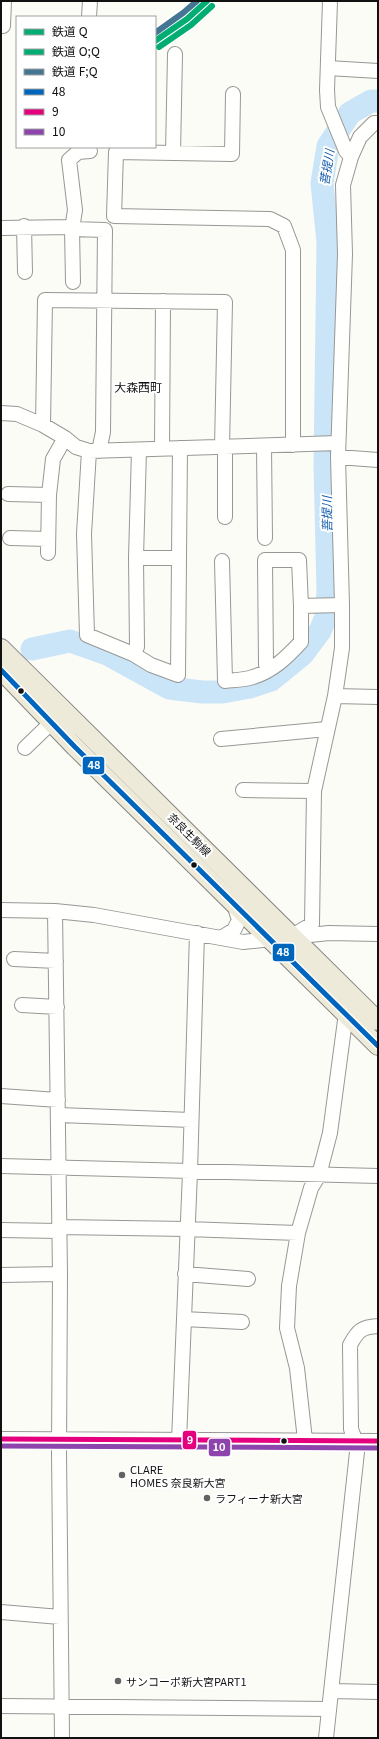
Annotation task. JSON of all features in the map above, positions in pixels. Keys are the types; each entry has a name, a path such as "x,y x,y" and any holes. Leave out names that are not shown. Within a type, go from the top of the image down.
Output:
{"main road":[{"name":"奈良生駒線","path":"1,648 378,1021"},
{"name":"奈良生駒線","path":"1,670 378,1046"}],"street":[{"path":"1,26 4,26 4,1"},
{"path":"89,16 90,1"},
{"path":"330,1 327,90 328,107 348,154"},
{"path":"173,153 175,54"},
{"path":"328,68 378,71"},
{"path":"233,94 232,154 116,152 114,216 270,219 284,226 293,250 293,445"},
{"path":"292,936 312,924 314,790 335,696 342,648 339,605 338,457 335,443 345,254 343,185 348,154 360,137 374,123 378,123"},
{"path":"73,282 72,228 75,210 69,160 78,152 90,151"},
{"path":"24,226 25,272"},
{"path":"1,228 24,226 105,230 103,432 94,451 84,534 87,635 133,654 152,665 178,674 180,448"},
{"path":"43,425 45,300 225,302 223,447 225,517"},
{"path":"162,449 163,301"},
{"path":"1,413 17,414 43,425 65,438 76,447 94,451 335,443"},
{"path":"10,538 48,546 49,495 53,459 65,438"},
{"path":"264,446 265,538"},
{"path":"133,654 136,647 136,558 139,450"},
{"path":"338,457 378,460"},
{"path":"8,494 49,495"},
{"path":"136,558 179,558"},
{"path":"222,561 224,681 252,677 269,670 285,659 301,642 299,560 265,560 266,665 269,670"},
{"path":"301,606 339,605"},
{"path":"335,696 378,697"},
{"path":"25,748 52,722"},
{"path":"221,739 327,729"},
{"path":"243,790 314,790"},
{"path":"221,938 234,930 240,920 234,902"},
{"path":"1,910 55,911 94,914 243,942 329,933 378,934"},
{"path":"55,911 60,1274 60,1617 62,1738"},
{"path":"179,1441 190,1172 197,933"},
{"path":"14,959 56,961"},
{"path":"22,1005 57,1007"},
{"path":"305,1440 297,1368 287,1328 288,1286 298,1233 312,1188 319,1175 330,1133 343,1026 346,1013"},
{"path":"1,1096 58,1100"},
{"path":"58,1115 191,1120"},
{"path":"1,1166 378,1176"},
{"path":"1,1230 187,1229 298,1233"},
{"path":"1,1275 60,1274"},
{"path":"185,1274 248,1279"},
{"path":"184,1319 242,1322"},
{"path":"326,1738 356,1452 355,1440 351,1429 350,1345 356,1332 368,1327 378,1326"},
{"path":"1,1439 378,1441"},
{"path":"1,1612 60,1617"},
{"path":"332,1691 378,1692"},
{"path":"1,1706 329,1709"}],"waterway":[{"name":"菩提川","path":"32,649 70,641 107,654 169,688 202,692 223,692 250,687 271,680 303,654 320,631 326,617 328,592 325,466 328,242 322,183 328,146 350,113 371,101 378,101"}],"rail line":[{"name":"F;Q","path":"156,32 197,1"},
{"name":"Q","path":"156,40 187,19 207,1"},
{"name":"O;Q","path":"159,47 191,25 212,6"}],"transit line":[{"name":"48","path":"1,670 75,747 378,1046"},
{"name":"9","path":"1,1439 378,1441"},
{"name":"10","path":"1,1446 378,1448"}],"place":[{"name":"CLARE HOMES 奈良新大宮","path":"122,1475"},
{"name":"ラフィーナ新大宮","path":"207,1498"},
{"name":"サンコーポ新大宮PART1","path":"118,1681"}],"district":[{"name":"大森西町","path":"138,386"}]}
